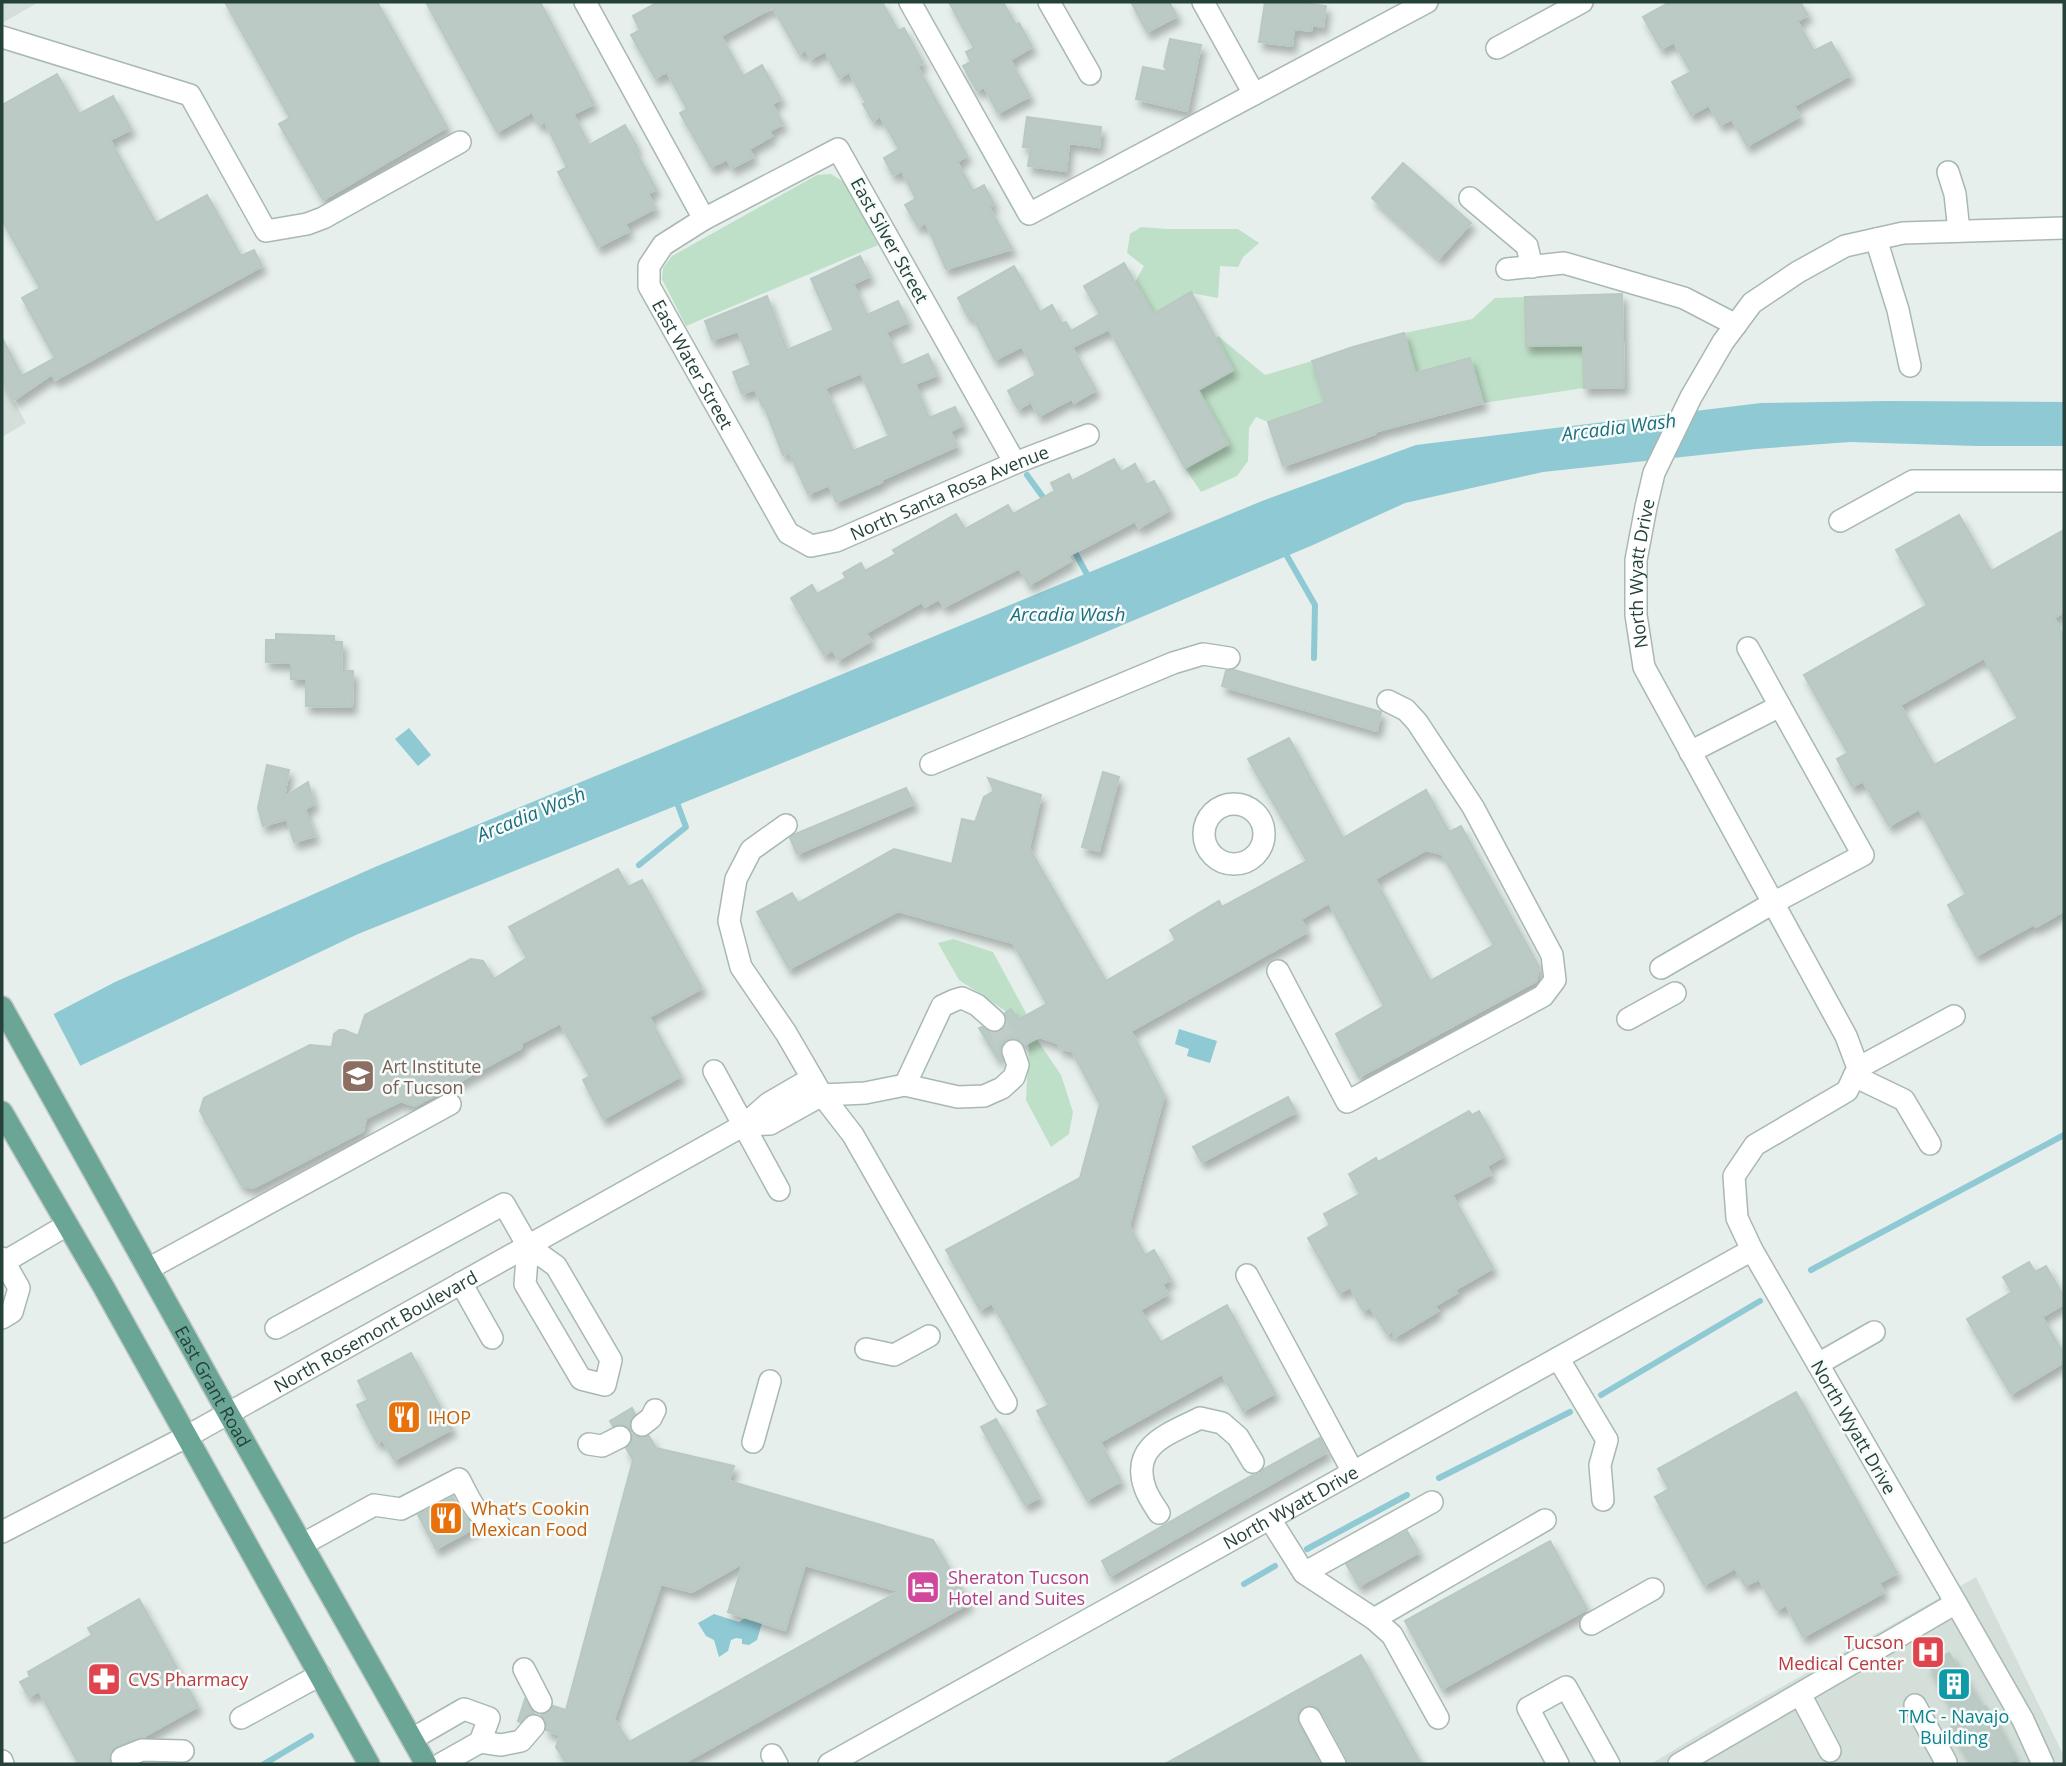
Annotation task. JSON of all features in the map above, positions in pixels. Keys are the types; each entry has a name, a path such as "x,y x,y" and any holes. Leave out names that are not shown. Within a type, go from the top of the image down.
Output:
{"main road":[{"name":"East Grant Road","path":"7,1016 426,1764"},
{"path":"2,1112 369,1764"}],"street":[{"path":"585,2 704,219"},
{"path":"910,2 1029,214 1427,2"},
{"path":"1049,2 1090,74"},
{"path":"1203,2 1254,94"},
{"path":"1497,48 1582,2"},
{"path":"2,37 190,95 266,230 307,224 323,218 460,142"},
{"name":"East Silver Street","path":"704,219 838,149 1015,463"},
{"path":"1948,172 1955,194 1959,231"},
{"path":"1470,198 1527,246 1532,267"},
{"name":"East Water Street","path":"704,219 663,245 649,266 649,285 788,533 811,546"},
{"name":"North Wyatt Drive","path":"2042,1764 2023,1720 1752,1250 1737,1218 1734,1176 1755,1145 1847,1091 1856,1072 1846,1036 1644,667 1636,615 1636,560 1654,473 1691,397 1723,342 1752,303 1798,272 1846,246 1903,233 2064,228"},
{"path":"1876,239 1898,310 1910,366"},
{"path":"1507,269 1564,263 1684,298 1736,325"},
{"name":"North Santa Rosa Avenue","path":"811,546 836,541 1015,463 1088,435"},
{"path":"1840,521 1913,481 2064,481"},
{"path":"1661,968 1863,855 1748,648"},
{"path":"931,764 1173,663 1203,654 1229,658"},
{"path":"1278,971 1347,1102 1543,996 1555,980 1552,955 1473,807 1417,722 1406,710 1388,701"},
{"path":"1690,752 1780,706"},
{"path":"786,825 751,850 736,879 729,921 741,967 786,1033 817,1086 853,1135 1006,1403"},
{"path":"1628,1019 1675,993"},
{"path":"905,1085 942,1006 962,998 977,1005 994,1020"},
{"path":"1856,1072 1954,1017"},
{"path":"817,1086 865,1093 905,1085 958,1097 984,1096 1002,1088 1013,1077 1018,1065 1013,1051"},
{"path":"715,1071 779,1190"},
{"path":"1856,1072 1905,1100 1930,1144"},
{"name":"North Rosemont Boulevard","path":"2,1532 186,1437 744,1125 769,1124 817,1086"},
{"path":"148,1269 450,1104"},
{"path":"276,1328 505,1203 528,1245 556,1266 611,1360 605,1385 581,1379 525,1284 528,1245"},
{"path":"2,1318 12,1312 19,1287 3,1260 67,1225"},
{"name":"North Wyatt Drive","path":"829,1764 1752,1250"},
{"path":"1247,1275 1353,1472"},
{"path":"461,1283 492,1338"},
{"path":"1818,1364 1874,1332"},
{"path":"866,1349 894,1355 929,1336"},
{"path":"1559,1358 1607,1440 1600,1465 1603,1500"},
{"path":"753,1442 770,1381"},
{"path":"1159,1513 1145,1488 1141,1465 1152,1444 1163,1437 1200,1418 1222,1423 1238,1437 1253,1462"},
{"path":"589,1444 602,1446 620,1437"},
{"path":"303,1544 374,1505 401,1509 459,1479 479,1514 487,1521 500,1526"},
{"path":"1304,1573 1432,1502"},
{"path":"1270,1519 1304,1573 1374,1619 1392,1635 1438,1717"},
{"path":"1374,1619 1545,1520"},
{"path":"1591,1624 1653,1589"},
{"path":"1679,1764 1956,1603"},
{"path":"524,1669 541,1702"},
{"path":"242,1718 320,1675"},
{"path":"1558,1764 1528,1708 1566,1687 1609,1764"},
{"path":"1800,1694 1830,1751"},
{"path":"1915,1704 1946,1762"},
{"path":"412,1739 464,1709 489,1718 480,1742"},
{"path":"1310,1718 1335,1764"},
{"path":"441,1764 480,1742 501,1745 521,1741 534,1726"},
{"path":"122,1758 142,1750 183,1751"}],"shaded area":[{"path":"2,2 39,2 2,23"},
{"path":"2,380 26,423 2,437"},
{"name":"Tucson Medical Center","path":"1976,1577 2064,1756 2064,1764 1651,1764 1713,1726"}],"green space":[{"path":"831,174 844,182 878,245 686,326 662,279 663,268 672,256 817,175"},
{"path":"1141,227 1238,229 1259,243 1243,257 1238,267 1220,266 1218,298 1191,293 1153,314 1135,282 1144,266 1127,253 1130,234"},
{"path":"1525,297 1527,346 1583,345 1584,388 1483,403 1470,359 1415,373 1404,333 1472,319 1495,298"},
{"path":"1218,336 1265,375 1312,361 1326,402 1268,422 1256,417 1249,428 1248,461 1237,476 1201,492 1185,468 1228,444 1198,390 1213,340"},
{"path":"953,939 993,952 1027,1015 1018,1020 1011,1010 1007,1012 959,980 938,943"},
{"path":"1034,1035 1061,1075 1073,1112 1069,1134 1051,1147 1026,1100 1029,1042"}],"water":[{"name":"Arcadia Wash","path":"2064,402 2064,446 1850,442 1756,449 1543,472 1405,503 1313,545 1075,645 358,934 67,1072 2,1041 115,982 375,867 1262,501 1416,445 1761,403"},
{"path":"409,728 431,755 418,766 395,739"},
{"path":"1179,1029 1217,1041 1210,1063 1187,1056 1189,1049 1175,1044"},
{"path":"714,1614 739,1622 745,1618 762,1623 757,1640 749,1645 742,1644 742,1639 731,1640 728,1651 719,1657 714,1640 706,1636 698,1623"}],"pier":[{"path":"52,1011 82,1069 2,1111 2,1037"}],"building":[{"path":"225,2 377,2 447,127 323,200 279,124 290,118"},
{"path":"426,2 540,2 594,104 573,114 589,145 625,125 656,189 648,194 655,208 625,224 629,231 598,247 558,172 567,167 545,122 539,125 532,112 497,132"},
{"path":"658,2 882,2 898,31 904,28 923,63 917,66 967,156 957,162 973,191 984,185 994,204 989,207 1012,249 946,269 926,223 918,227 905,205 916,199 902,171 893,175 884,158 899,149 880,116 873,121 849,72 839,78 825,51 810,59 806,50 799,54 773,7 721,36 743,76 762,65 781,99 772,104 783,124 769,131 772,136 749,149 753,157 732,168 727,159 711,167 680,113 687,109 667,72 655,78 631,35 640,30 633,16"},
{"path":"949,2 1003,2 1032,47 1010,60 1030,96 998,113 984,87 977,91 963,66 971,62 966,52 974,48"},
{"path":"1131,2 1169,2 1177,16 1147,32"},
{"path":"1265,2 1326,6 1323,27 1312,25 1311,31 1294,29 1292,46 1259,42"},
{"path":"1670,2 1800,2 1808,15 1797,21 1814,51 1831,42 1850,75 1794,106 1800,116 1747,146 1732,119 1720,125 1709,105 1691,115 1672,82 1691,72 1674,42 1661,49 1643,17"},
{"path":"1170,39 1201,45 1187,111 1136,99 1143,67 1168,72 1164,66"},
{"path":"57,74 79,114 113,96 131,129 110,140 156,223 207,195 241,256 254,250 262,266 55,380 52,374 14,400 2,379 2,338 22,376 55,358 22,298 40,288 2,220 2,105"},
{"path":"1027,117 1101,127 1099,147 1069,143 1066,171 1028,166 1031,148 1023,147"},
{"path":"1403,163 1471,223 1439,258 1372,198"},
{"path":"860,256 870,276 853,284 867,315 898,301 908,322 886,332 901,366 928,354 937,375 915,384 929,418 955,407 963,425 950,431 957,446 836,502 829,485 808,494 789,452 783,455 755,389 742,394 733,372 751,365 738,331 712,340 705,321 767,296 787,350 834,330 811,279","holes":["861,373 889,436 853,451 825,388"]},
{"path":"1124,263 1153,314 1191,292 1233,370 1198,390 1228,444 1185,468 1109,329 1072,347 1096,390 1074,403 1073,398 1039,416 1031,402 1018,409 1008,391 1036,375 1022,346 995,360 972,315 968,317 958,298 1014,266 1040,312 1052,305 1062,324 1066,322 1071,331 1100,314 1084,286"},
{"path":"1622,294 1624,387 1584,388 1583,345 1526,346 1525,297"},
{"path":"1404,333 1415,373 1470,358 1483,403 1374,432 1375,434 1283,466 1268,422 1326,402 1312,361"},
{"path":"1114,459 1121,472 1135,464 1146,485 1154,481 1170,510 1139,528 1135,521 1068,556 1071,561 1029,585 1019,568 944,607 939,599 925,607 922,602 866,633 871,641 838,660 833,650 824,655 791,598 812,585 817,594 846,578 843,573 861,563 865,571 896,554 893,550 956,514 965,529 1008,505 1013,514 1055,491 1051,483 1069,474 1072,481"},
{"path":"1959,515 1991,571 2064,530 2064,612 2054,618 2064,636 2064,911 1976,956 1948,905 1966,894 1919,809 1889,826 1863,781 1852,787 1837,759 1848,753 1804,675 1927,605 1896,550","holes":["1984,658 2018,718 1934,765 1900,705"]},
{"path":"276,634 334,636 334,642 342,642 341,671 353,671 352,707 306,706 306,679 291,679 291,663 266,662 266,640 276,640"},
{"path":"1234,670 1381,712 1377,731 1222,686 1226,671"},
{"path":"1289,738 1343,838 1426,790 1449,832 1461,826 1539,967 1536,981 1359,1077 1336,1034 1384,1006 1329,903 1301,919 1307,932 1131,1031 1164,1095 1129,1226 1145,1255 1154,1250 1171,1280 1162,1284 1168,1294 1140,1310 1161,1342 1227,1305 1275,1393 1243,1411 1222,1374 1100,1442 1121,1481 1087,1500 1037,1411 1049,1405 992,1303 980,1310 946,1250 1080,1178 1100,1104 1072,1051 1061,1049 1058,1043 1039,1037 1024,1045 1016,1038 1003,1043 1000,1049 1001,1058 998,1059 979,1028 992,1033 999,1032 1007,1023 1005,1013 1011,1009 1018,1020 1047,1004 1013,943 898,911 789,969 757,912 792,893 798,903 894,849 952,864 962,819 975,822 984,797 994,791 988,778 1041,795 1029,848 1106,981 1176,940 1170,930 1219,901 1222,907 1307,861 1248,759","holes":["1426,850 1442,854 1494,945 1430,981 1375,879"]},
{"path":"267,765 289,770 284,797 308,782 314,804 305,809 315,836 294,842 287,819 263,826 258,808"},
{"path":"1103,772 1119,777 1099,851 1082,847"},
{"path":"906,788 914,804 797,854 790,838 795,834"},
{"path":"618,869 628,887 642,880 702,988 649,1017 681,1076 603,1119 583,1080 590,1076 560,1023 522,1043 521,1048 415,1106 401,1101 366,1118 363,1131 253,1188 241,1185 200,1111 204,1098 310,1045 332,1047 334,1034 339,1030 358,1036 365,1015 471,959 483,961 494,979 527,958 509,927"},
{"path":"1288,1097 1296,1112 1202,1162 1193,1147"},
{"path":"1469,1111 1472,1115 1479,1111 1504,1156 1487,1166 1491,1174 1452,1195 1493,1268 1455,1290 1457,1293 1435,1306 1438,1311 1395,1337 1392,1331 1387,1334 1370,1307 1363,1311 1350,1287 1339,1293 1308,1238 1330,1225 1324,1214 1360,1194 1349,1174 1376,1158 1378,1162"},
{"path":"2029,1262 2035,1272 2046,1266 2064,1297 2064,1304 2042,1317 2064,1354 2064,1362 2011,1394 1967,1319 2012,1292 2003,1277"},
{"name":"IHOP","path":"411,1353 452,1429 394,1460 383,1440 377,1443 357,1405 368,1400 358,1381"},
{"path":"1796,1392 1897,1573 1879,1583 1884,1592 1803,1637 1786,1605 1777,1610 1759,1579 1745,1586 1735,1568 1704,1585 1655,1497 1669,1489 1658,1469"},
{"path":"632,1408 635,1414 630,1421 630,1429 621,1424 613,1426 610,1421"},
{"path":"996,1419 1040,1497 1025,1505 981,1427"},
{"name":"Sheraton Tucson Hotel and Suites","path":"632,1434 638,1437 649,1436 656,1448 734,1466 729,1481 933,1540 969,1603 682,1764 567,1764 556,1747 560,1735 546,1730 546,1721 541,1715 548,1713 553,1706 566,1710 633,1460 626,1448 631,1444","holes":["743,1563 728,1612 785,1630 805,1565 899,1591 629,1742 614,1719 661,1584 692,1592"]},
{"path":"1320,1438 1327,1452 1110,1576 1102,1561"},
{"name":"What’s Cookin Mexican Food","path":"453,1497 464,1516 476,1527 436,1549 418,1515"},
{"path":"1407,1531 1419,1552 1359,1586 1346,1564"},
{"path":"1550,1541 1587,1609 1442,1689 1405,1621"},
{"name":"CVS Pharmacy","path":"139,1599 198,1706 143,1737 117,1746 109,1755 111,1764 79,1764 39,1691 29,1697 20,1682 30,1677 28,1672 92,1635 88,1628"},
{"path":"1949,1653 1982,1708 1986,1706 2015,1759 2006,1764 1972,1764 1951,1727 1960,1721 1929,1664"},
{"path":"1361,1655 1421,1764 1348,1764 1322,1712 1310,1705 1299,1711 1297,1718 1320,1764 1165,1764"},
{"path":"525,1699 534,1713 521,1722 518,1721"}],"waterway":[{"path":"1027,475 1048,504"},
{"path":"1072,547 1089,578"},
{"path":"1283,549 1315,605 1314,658"},
{"path":"639,865 686,827 676,800"},
{"path":"1811,1270 2064,1135"},
{"path":"1601,1395 1760,1301"},
{"path":"1439,1478 1570,1412"},
{"path":"1307,1549 1407,1495"},
{"path":"1244,1584 1275,1566"},
{"path":"264,1764 311,1736"}],"tunnel":[{"path":"994,1020 1013,1051"}],"place":[{"name":"Art Institute of Tucson","path":"358,1076"},
{"name":"IHOP","path":"404,1417"},
{"name":"What’s Cookin Mexican Food","path":"446,1518"},
{"name":"Sheraton Tucson Hotel and Suites","path":"923,1587"},
{"name":"Tucson Medical Center","path":"1928,1652"},
{"name":"CVS Pharmacy","path":"104,1679"},
{"name":"TMC - Navajo Building","path":"1954,1684"}]}
